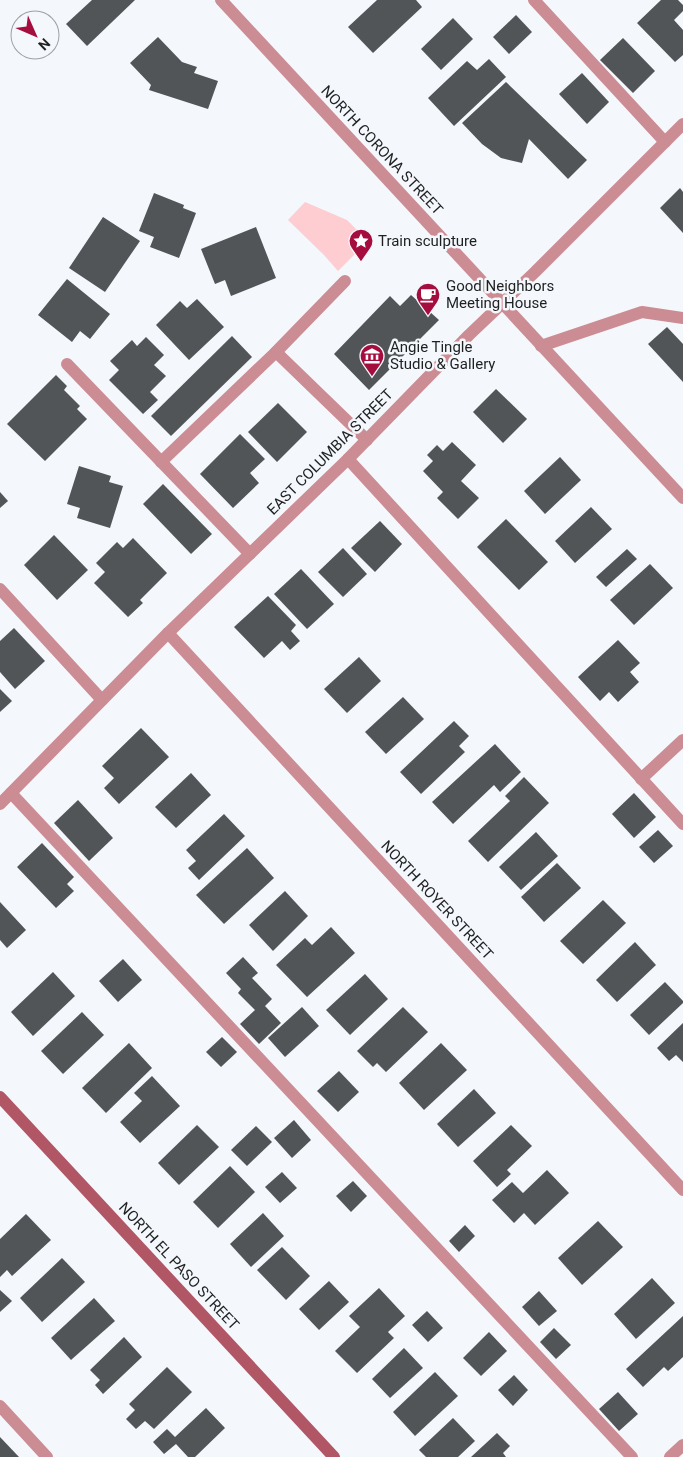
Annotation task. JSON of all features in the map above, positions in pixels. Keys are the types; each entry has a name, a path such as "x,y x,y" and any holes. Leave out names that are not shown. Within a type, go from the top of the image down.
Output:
{"street":[{"name":"NORTH CORONA STREET","path":"221,0 683,498"},
{"path":"534,0 665,142"},
{"name":"EAST COLUMBIA STREET","path":"0,804 168,633 348,459 469,335 503,304 683,124"},
{"path":"161,462 276,352 345,282"},
{"path":"541,346 642,312 683,318"},
{"path":"276,352 367,440"},
{"path":"67,364 250,554"},
{"path":"348,459 683,824"},
{"path":"0,589 102,700"},
{"name":"NORTH ROYER STREET","path":"168,633 683,1190"},
{"path":"641,779 683,740"},
{"path":"11,793 632,1457"},
{"name":"NORTH EL PASO STREET","path":"0,1097 334,1457"},
{"path":"0,1406 47,1457"},
{"path":"670,1457 683,1445"}],"shaded area":[{"path":"305,202 347,220 368,241 338,271 288,220"}],"building":[{"path":"92,0 135,0 87,46 66,24"},
{"path":"377,0 416,0 422,7 373,53 348,27"},
{"path":"661,0 678,0 683,5 683,11 674,20 683,30 683,55 675,62 637,23"},
{"path":"516,15 532,32 509,54 493,37"},
{"path":"453,18 473,39 441,70 421,49"},
{"path":"158,37 182,62 197,67 194,73 218,81 208,109 149,90 151,85 130,63"},
{"path":"623,38 655,71 633,93 600,60"},
{"path":"489,59 506,77 454,126 428,98 467,61 477,70"},
{"path":"582,73 609,102 587,124 559,94"},
{"path":"506,82 587,160 568,179 529,139 522,163 501,158 482,144 462,123"},
{"path":"680,188 683,192 683,233 660,208"},
{"path":"154,193 184,205 183,208 196,213 179,258 150,247 154,237 139,231"},
{"path":"103,217 140,241 105,292 69,268"},
{"path":"256,227 276,278 231,296 225,280 215,284 201,249"},
{"path":"67,279 110,314 90,339 80,331 72,342 38,315"},
{"path":"411,295 439,320 369,390 334,354 390,296 400,306"},
{"path":"197,299 224,327 189,360 156,325 180,301 187,308"},
{"path":"667,327 683,344 683,382 648,344"},
{"path":"232,336 252,357 171,436 151,416"},
{"path":"146,337 164,355 154,365 166,376 150,392 158,400 143,414 109,380 119,370 110,361 132,340 137,346"},
{"path":"56,375 67,386 64,390 80,406 77,409 87,419 45,461 7,424"},
{"path":"496,389 527,419 503,443 473,412"},
{"path":"278,403 307,432 277,462 248,432"},
{"path":"240,434 265,459 250,473 259,483 233,508 200,474"},
{"path":"452,442 476,465 461,481 479,498 458,519 437,498 443,492 423,471 433,461 427,455 437,445 443,451"},
{"path":"560,457 581,480 545,514 524,491"},
{"path":"79,466 111,476 109,482 123,486 110,528 77,518 80,508 67,504"},
{"path":"163,484 212,534 191,554 143,504"},
{"path":"0,492 8,501 0,508"},
{"path":"591,507 612,529 575,563 555,541"},
{"path":"506,519 548,562 519,590 477,547"},
{"path":"380,521 402,544 375,572 351,548"},
{"path":"54,535 88,570 57,600 24,565"},
{"path":"133,538 167,573 140,600 143,603 128,617 94,583 105,572 96,563 117,542 123,548"},
{"path":"343,548 367,574 343,597 318,572"},
{"path":"627,549 637,559 606,587 596,577"},
{"path":"650,564 673,588 634,625 610,600"},
{"path":"301,569 334,604 307,629 274,594"},
{"path":"268,596 296,625 291,631 300,641 290,650 282,641 264,658 234,627"},
{"path":"14,628 45,661 15,689 0,672 0,641"},
{"path":"618,640 640,663 630,672 639,682 618,702 609,692 600,701 578,677"},
{"path":"359,657 381,681 347,713 324,689"},
{"path":"0,689 12,701 0,712"},
{"path":"403,697 424,719 386,754 365,732"},
{"path":"454,721 469,736 459,746 465,752 421,794 400,772"},
{"path":"141,728 169,757 119,804 104,788 114,778 102,766"},
{"path":"495,744 521,772 500,792 494,785 453,824 432,802"},
{"path":"191,773 211,795 176,828 155,807"},
{"path":"524,777 549,803 488,862 468,841 510,801 505,796"},
{"path":"634,793 656,817 634,838 612,814"},
{"path":"78,800 113,838 89,861 54,823"},
{"path":"224,814 245,836 199,880 188,868 196,861 186,850"},
{"path":"658,830 673,846 654,863 639,847"},
{"path":"536,832 558,856 521,890 499,867"},
{"path":"42,843 74,877 67,884 74,891 56,908 17,867"},
{"path":"247,848 274,878 224,924 196,895"},
{"path":"557,863 581,888 544,922 521,897"},
{"path":"285,891 308,916 273,951 249,925"},
{"path":"603,900 626,923 583,964 560,941"},
{"path":"0,902 26,930 7,948 0,940"},
{"path":"331,927 355,953 307,997 276,965 305,938 312,945"},
{"path":"635,942 656,965 617,1002 596,980"},
{"path":"243,957 258,973 252,978 272,999 265,1006 281,1023 259,1044 240,1024 255,1010 238,993 241,989 226,973"},
{"path":"123,959 142,980 118,1002 99,981"},
{"path":"53,972 75,996 33,1036 11,1012"},
{"path":"365,974 388,999 350,1035 326,1010"},
{"path":"665,982 683,1003 649,1035 630,1015"},
{"path":"302,1007 319,1026 285,1057 268,1038"},
{"path":"403,1007 428,1032 386,1072 377,1063 373,1067 357,1051"},
{"path":"82,1012 104,1035 63,1074 41,1051"},
{"path":"683,1023 683,1062 676,1055 669,1061 657,1048"},
{"path":"222,1037 237,1052 221,1067 206,1052"},
{"path":"129,1043 152,1068 106,1113 82,1088"},
{"path":"441,1043 467,1070 424,1110 399,1083"},
{"path":"339,1071 359,1092 338,1112 317,1091"},
{"path":"152,1076 180,1106 140,1143 120,1122 142,1101 134,1093"},
{"path":"474,1089 496,1113 458,1147 437,1124"},
{"path":"294,1120 311,1140 292,1158 274,1138"},
{"path":"197,1125 219,1147 179,1185 158,1163"},
{"path":"511,1125 532,1146 507,1170 511,1174 497,1187 473,1161"},
{"path":"256,1126 272,1142 247,1166 231,1150"},
{"path":"230,1166 255,1192 218,1228 193,1202"},
{"path":"547,1170 569,1193 535,1225 524,1213 514,1223 492,1200 512,1182 523,1193"},
{"path":"282,1172 297,1188 280,1203 265,1187"},
{"path":"353,1181 367,1196 351,1212 336,1196"},
{"path":"263,1213 284,1236 251,1267 230,1244"},
{"path":"26,1214 51,1240 12,1276 7,1270 0,1277 0,1239"},
{"path":"598,1221 623,1247 582,1285 558,1258"},
{"path":"465,1225 475,1236 459,1252 449,1241"},
{"path":"282,1247 310,1276 286,1300 257,1270"},
{"path":"62,1258 85,1282 42,1322 20,1298"},
{"path":"652,1278 675,1303 636,1339 614,1314"},
{"path":"329,1281 349,1302 319,1330 299,1309"},
{"path":"379,1288 405,1316 388,1332 394,1338 357,1373 335,1351 360,1327 349,1316"},
{"path":"0,1290 12,1301 0,1312"},
{"path":"539,1291 557,1311 539,1326 522,1307"},
{"path":"94,1298 115,1321 71,1360 51,1338"},
{"path":"427,1311 443,1328 428,1342 412,1325"},
{"path":"683,1316 683,1357 668,1371 664,1367 643,1387 626,1369"},
{"path":"554,1328 571,1345 556,1359 540,1342"},
{"path":"489,1332 507,1351 481,1376 463,1358"},
{"path":"124,1337 142,1357 103,1394 95,1385 100,1380 90,1370"},
{"path":"404,1348 423,1368 390,1398 372,1379"},
{"path":"167,1367 192,1392 154,1429 145,1421 136,1429 126,1419 135,1410 129,1404"},
{"path":"435,1372 458,1396 415,1436 393,1412"},
{"path":"514,1375 528,1390 513,1406 498,1390"},
{"path":"618,1392 638,1414 619,1431 599,1409"},
{"path":"206,1408 225,1428 195,1457 188,1457 176,1444 164,1454 153,1442 167,1429 175,1437"},
{"path":"453,1418 475,1441 458,1457 426,1457 419,1450"},
{"path":"497,1433 510,1446 503,1453 506,1457 471,1457"},
{"path":"0,1437 19,1457 0,1457"}],"place":[{"name":"Train sculpture","path":"361,262"},
{"name":"Good Neighbors Meeting House","path":"428,316"},
{"name":"Angie Tingle Studio & Gallery","path":"372,377"}]}
